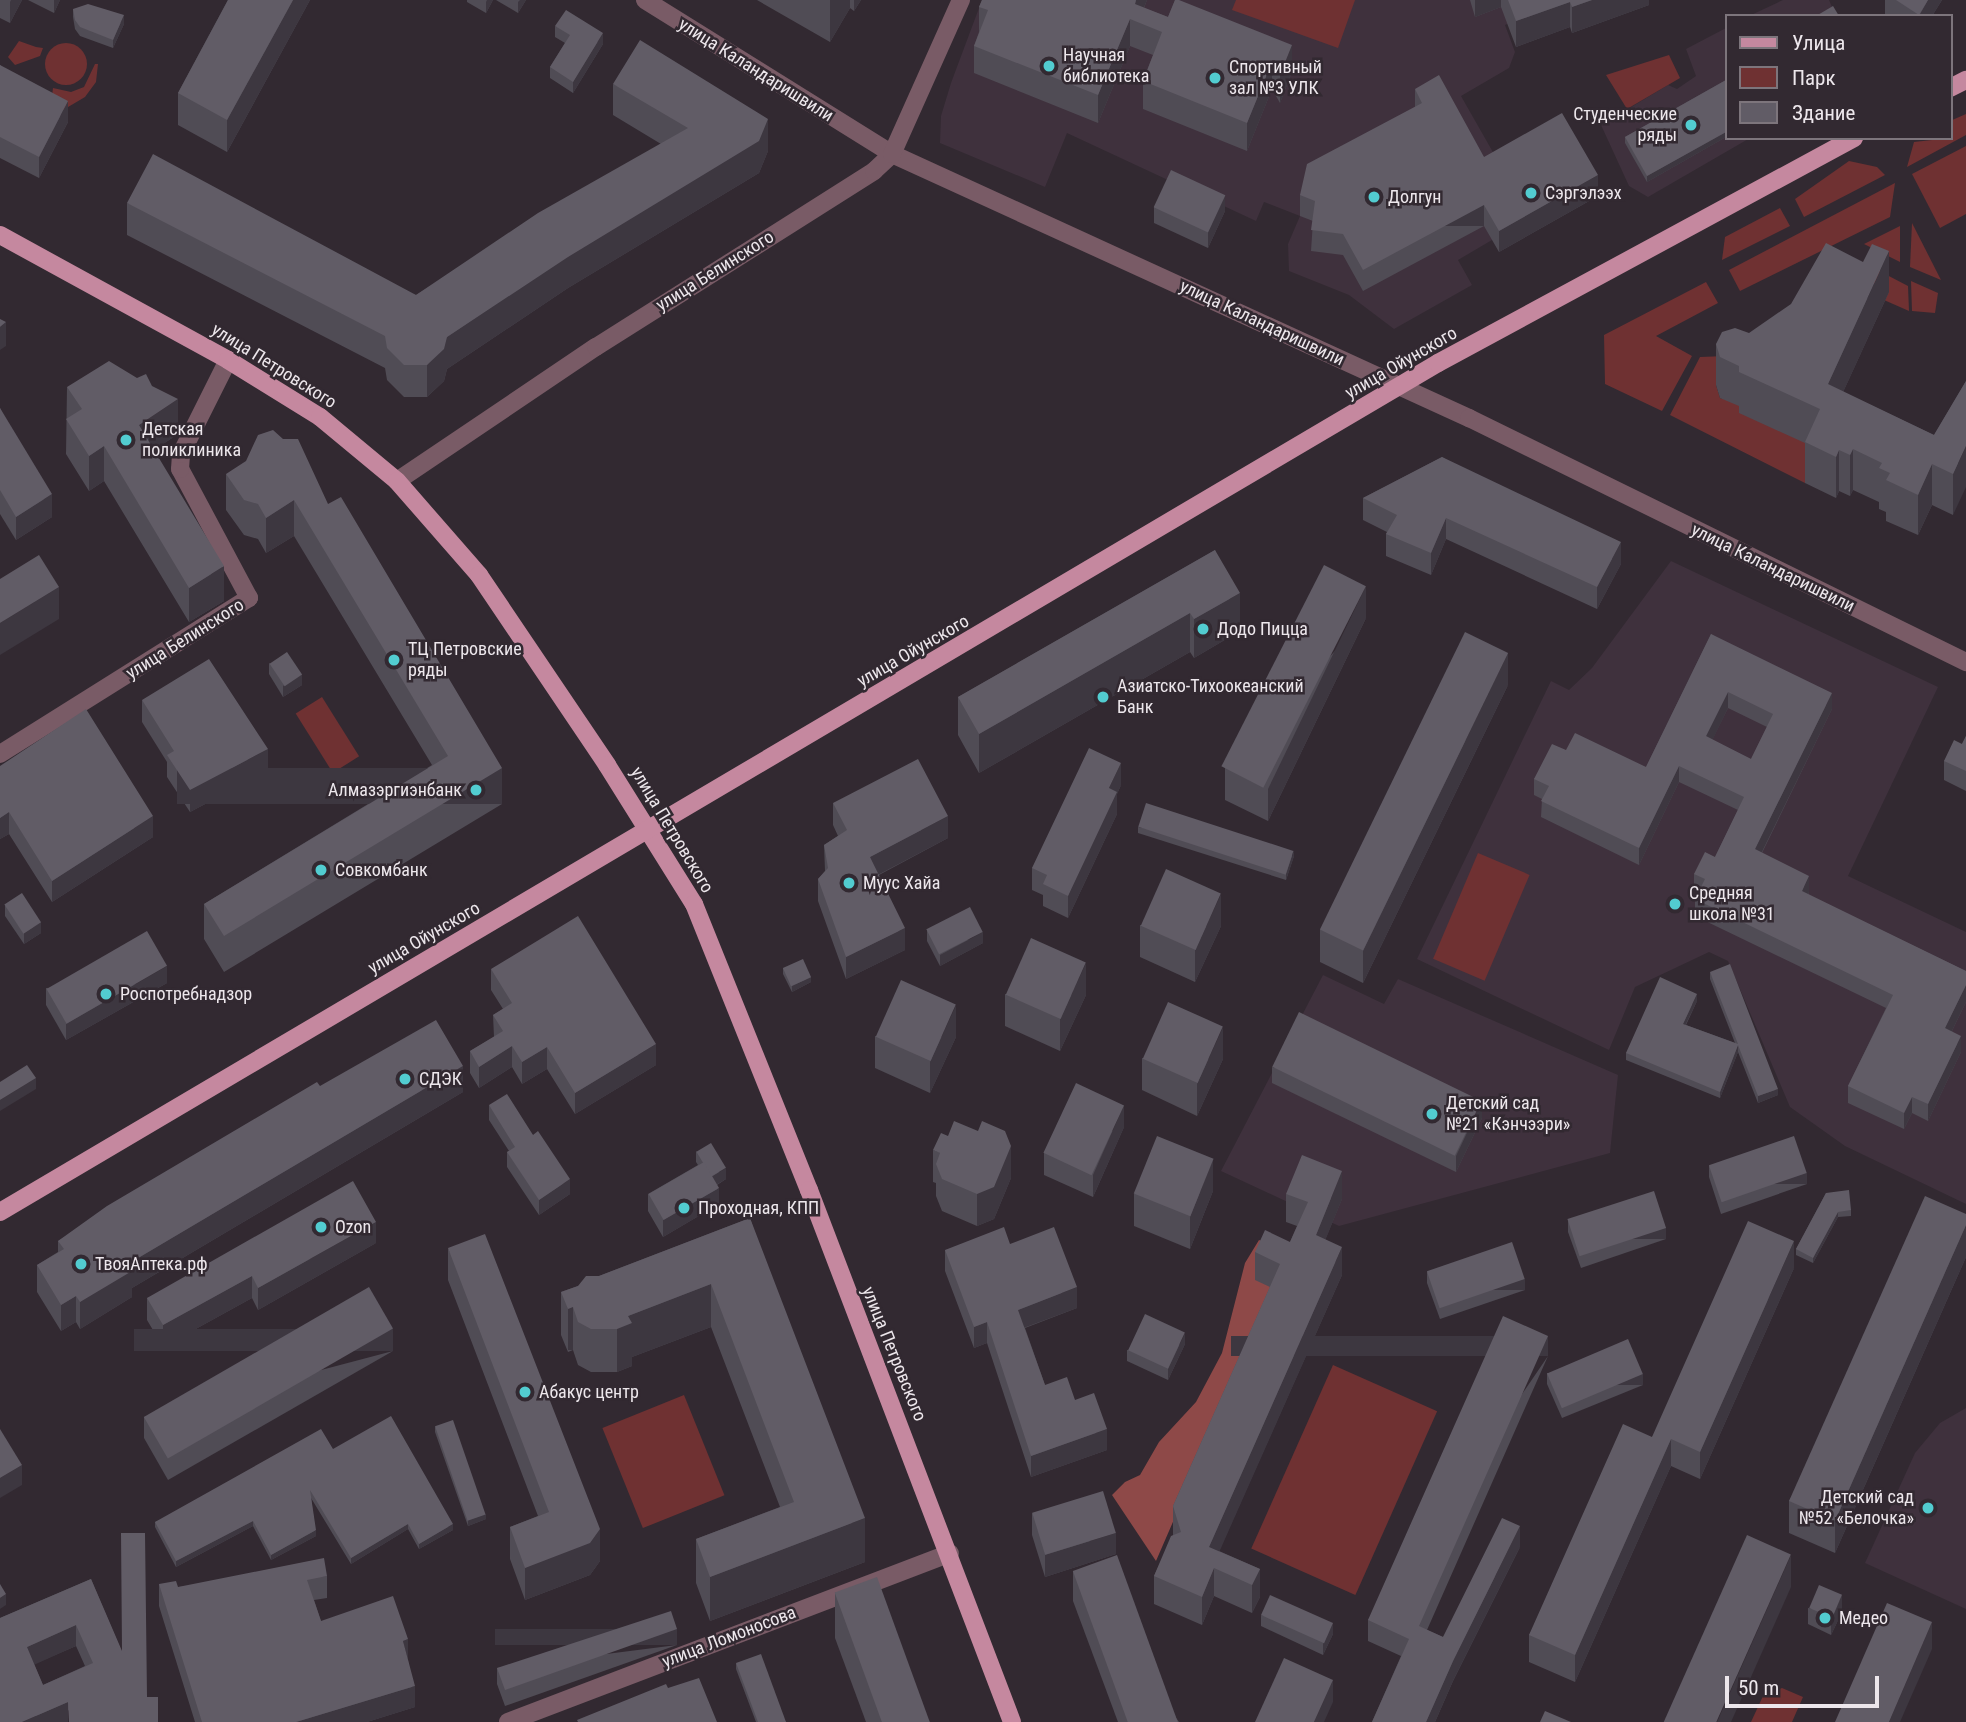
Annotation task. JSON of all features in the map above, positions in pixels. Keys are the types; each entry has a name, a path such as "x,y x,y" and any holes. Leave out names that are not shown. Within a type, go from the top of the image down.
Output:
{"main road":[{"name":"улица Ойунского","path":"0,1212 1401,387 1850,140"},
{"name":"улица Петровского","path":"0,236 228,360 320,417 397,481 479,575 649,830 694,904 950,1553 1012,1722"}],"street":[{"name":"улица Каландаришвили","path":"645,0 892,154 1401,387 1966,662"},
{"path":"892,154 961,0"},
{"name":"улица Белинского","path":"397,481 892,154"},
{"name":"улица Белинского","path":"0,754 249,598 180,469 181,454 228,360"},
{"name":"улица Ломоносова","path":"508,1722 950,1553"}],"shaded area":[{"path":"982,0 1545,0 1547,6 1505,25 1515,52 1509,68 1461,96 1502,168 1492,240 1458,260 1472,285 1394,329 1349,295 1289,271 1288,244 1300,216 1264,202 1256,221 1067,133 1045,187 940,143 941,116"},
{"path":"1783,0 1829,0 1835,14 1753,14"},
{"path":"1724,29 1724,140 1747,140 1648,197 1629,186 1601,125 1668,85 1677,89 1696,76 1686,49"},
{"name":"Средняя школа №31","path":"1671,561 1938,687 1848,876 1966,932 1966,1204 1845,1146 1790,1107 1728,961 1709,952 1635,987 1609,1050 1417,959 1551,681 1569,690 1592,668"},
{"name":"Детский сад №21 «Кэнчээри»","path":"1323,975 1384,1004 1398,979 1618,1075 1610,1153 1339,1226 1221,1171"},
{"path":"1259,1240 1290,1252 1156,1561 1112,1495 1125,1482 1140,1475 1159,1442 1196,1402 1222,1353 1245,1263"},
{"name":"Детский сад №52 «Белочка»","path":"1966,1408 1966,1609 1865,1563 1915,1453 1940,1423"}],"green space":[{"path":"1236,0 1355,0 1338,48 1232,10"},
{"path":"19,41 43,48 40,56 15,65 8,57"},
{"path":"66,43 81,49 87,64 81,79 66,85 51,79 45,64 51,49"},
{"path":"1669,55 1680,78 1627,109 1606,75"},
{"path":"95,64 98,64 96,82 85,97 63,110 51,104 53,88 71,92 84,87"},
{"path":"1966,114 1966,135 1907,167 1914,142 1952,140 1952,120"},
{"path":"1966,146 1966,214 1940,228 1912,174"},
{"path":"1849,161 1877,167 1885,175 1804,217 1795,199"},
{"path":"1895,183 1890,217 1740,291 1729,270"},
{"path":"1780,208 1790,226 1722,260 1725,237"},
{"path":"1912,223 1941,280 1910,267"},
{"path":"1900,226 1900,262 1864,244"},
{"path":"1862,262 1908,286 1909,311 1884,300"},
{"path":"1911,281 1938,293 1935,313 1912,311"},
{"path":"1706,282 1718,303 1656,336 1692,356 1662,411 1605,384 1604,335"},
{"path":"1726,356 1716,385 1720,398 1739,403 1820,450 1805,483 1670,415 1700,357"},
{"path":"322,697 359,756 333,773 296,713"},
{"path":"1478,853 1530,875 1485,981 1433,959"},
{"path":"1333,1365 1437,1411 1355,1595 1251,1549"},
{"path":"684,1395 724,1495 643,1528 602,1428"},
{"path":"1782,1688 1803,1697 1792,1722 1751,1722 1763,1696"}],"building":[{"path":"228,0 293,0 227,120 178,93"},
{"path":"982,0 1136,0 1135,4 1168,17 1175,0 1179,0 1292,45 1280,75 1272,62 1247,123 1143,81 1162,32 1130,19 1098,95 974,46 988,10 979,7"},
{"path":"1508,0 1592,0 1572,7 1570,2 1516,21"},
{"path":"1896,0 1928,0 1917,14"},
{"path":"88,4 124,15 113,40 80,27 75,20 73,9"},
{"path":"1833,6 1838,14 1819,14"},
{"path":"566,10 603,33 573,82 550,67 570,35 555,26"},
{"path":"640,40 768,119 759,141 568,257 447,337 444,349 427,365 404,365 387,348 385,336 127,203 153,154 416,295 538,213 688,128 613,84"},
{"path":"0,65 68,101 39,157 0,137"},
{"path":"1439,75 1484,157 1562,113 1598,175 1499,231 1484,205 1363,270 1343,234 1311,230 1315,201 1300,195 1307,164 1422,103 1415,89"},
{"name":"Студенческие ряды","path":"1724,81 1724,133 1647,176 1625,137"},
{"path":"1171,170 1225,195 1208,233 1154,207"},
{"path":"1826,243 1863,262 1872,244 1889,251 1828,384 1934,435 1966,381 1966,446 1953,474 1932,464 1918,495 1886,480 1890,473 1879,468 1882,463 1853,449 1850,455 1839,450 1836,457 1805,442 1820,409 1739,372 1739,366 1720,357 1716,344 1722,332 1735,328 1749,333 1791,304"},
{"path":"109,361 137,378 146,374 152,386 178,399 139,425 224,566 189,588 104,446 89,456 66,419 82,409 67,387"},
{"path":"0,408 52,494 16,517 0,490"},
{"path":"273,430 283,439 298,439 328,504 341,497 502,768 224,936 204,904 448,756 294,500 266,518 258,504 244,500 226,474 246,461 258,435"},
{"path":"1442,457 1621,542 1597,587 1446,518 1431,553 1386,534 1397,515 1363,498"},
{"path":"1215,550 1240,593 1194,619 1190,613 979,734 958,697"},
{"path":"39,555 59,587 0,623 0,579"},
{"path":"1324,565 1366,586 1263,788 1221,766"},
{"path":"1465,632 1508,653 1363,951 1320,930"},
{"path":"1711,634 1832,693 1755,849 1809,876 1802,891 1966,971 1966,985 1945,1028 1961,1036 1928,1104 1912,1097 1904,1113 1848,1086 1893,995 1695,899 1705,879 1694,874 1705,852 1715,857 1744,797 1679,766 1639,848 1541,801 1549,786 1534,779 1552,744 1566,750 1575,733 1646,767","holes":["1728,692 1773,714 1751,759 1706,736"]},
{"path":"287,652 302,674 285,686 270,664"},
{"path":"209,659 268,749 190,790 167,755 174,751 142,700"},
{"path":"86,709 153,816 52,881 9,812 0,818 0,766"},
{"path":"1966,736 1966,771 1944,761 1954,740 1962,744"},
{"path":"1089,748 1121,763 1109,788 1117,792 1068,896 1043,884 1047,875 1032,868"},
{"name":"Муус Хайа","path":"918,759 948,816 870,857 905,928 846,957 818,879 828,868 824,845 847,830 833,803"},
{"path":"1146,803 1293,851 1286,875 1138,827"},
{"path":"1166,869 1221,893 1196,950 1141,926"},
{"path":"22,893 41,922 23,934 4,904"},
{"path":"970,907 983,932 939,954 926,929"},
{"path":"578,916 656,1044 575,1093 547,1047 522,1062 512,1046 479,1067 470,1051 503,1031 493,1015 512,1003 491,969"},
{"path":"147,931 167,966 67,1024 47,989"},
{"path":"1031,938 1086,962 1061,1019 1006,995"},
{"path":"803,959 811,977 791,986 783,968"},
{"path":"1730,964 1778,1089 1758,1096 1738,1045 1720,1092 1626,1053 1660,977 1697,994 1683,1024 1738,1044 1710,972"},
{"path":"901,980 956,1004 931,1061 876,1037"},
{"path":"1168,1002 1223,1026 1198,1083 1143,1059"},
{"path":"1299,1012 1481,1101 1455,1156 1272,1067"},
{"path":"436,1020 463,1066 128,1264 132,1271 80,1302 76,1296 61,1305 37,1265 64,1249 58,1241 107,1206 317,1082 320,1086"},
{"path":"27,1065 36,1078 0,1100 0,1082"},
{"path":"1076,1083 1124,1105 1091,1175 1043,1153"},
{"path":"507,1094 533,1135 538,1131 570,1179 539,1200 507,1152 515,1147 489,1105"},
{"path":"954,1121 978,1131 982,1121 1005,1131 1011,1146 994,1187 977,1194 942,1179 936,1164 940,1153 933,1150 941,1133 948,1136"},
{"path":"1157,1136 1214,1159 1190,1216 1134,1193"},
{"path":"1794,1136 1807,1173 1722,1202 1709,1165"},
{"path":"711,1143 726,1168 711,1177 696,1152"},
{"path":"1302,1155 1342,1171 1316,1235 1342,1247 1209,1547 1260,1569 1252,1585 1214,1568 1202,1597 1154,1576 1171,1536 1181,1532 1173,1506 1280,1264 1255,1252 1265,1230 1290,1242 1308,1202 1286,1194"},
{"path":"704,1162 719,1188 664,1220 649,1194"},
{"path":"353,1181 376,1222 258,1288 252,1276 163,1325 147,1298"},
{"path":"1849,1190 1851,1210 1838,1212 1813,1258 1796,1249 1826,1193"},
{"path":"1654,1191 1666,1228 1580,1256 1567,1219"},
{"path":"1925,1196 1966,1214 1966,1225 1835,1521 1789,1501"},
{"path":"750,1218 865,1518 710,1577 696,1539 794,1502 711,1284 628,1316 632,1323 617,1329 591,1329 578,1322 573,1307 568,1309 561,1292 578,1286 586,1276 599,1276"},
{"path":"1748,1221 1794,1241 1700,1452 1671,1439 1575,1655 1529,1635 1623,1424 1652,1437"},
{"path":"1004,1227 1010,1244 1054,1227 1077,1287 1018,1310 1045,1385 1067,1377 1075,1400 1094,1393 1107,1429 1031,1456 987,1322 974,1327 945,1250"},
{"path":"485,1234 600,1529 590,1543 525,1568 510,1527 549,1512 448,1248"},
{"path":"1512,1242 1525,1279 1440,1308 1427,1271"},
{"path":"369,1287 393,1329 168,1459 144,1417"},
{"path":"1145,1314 1185,1333 1168,1369 1128,1350"},
{"path":"1503,1316 1548,1336 1419,1626 1443,1637 1502,1518 1520,1526 1426,1722 1372,1722 1409,1639 1368,1620"},
{"path":"1628,1339 1643,1374 1562,1408 1547,1373"},
{"path":"391,1416 453,1524 419,1544 408,1524 351,1558 310,1490 316,1530 271,1555 253,1521 176,1561 155,1522 321,1429 333,1449"},
{"path":"453,1420 486,1515 468,1521 435,1426"},
{"path":"0,1429 22,1465 0,1478"},
{"path":"1103,1491 1116,1533 1045,1555 1032,1513"},
{"path":"121,1533 145,1533 147,1697 158,1697 158,1722 69,1722 68,1702 22,1722 0,1722 0,1618 91,1579 122,1651","holes":["76,1625 93,1663 43,1685 27,1647"]},
{"path":"1747,1535 1791,1555 1716,1722 1664,1722"},
{"path":"1117,1555 1178,1722 1128,1722 1073,1571"},
{"path":"324,1558 327,1576 307,1580 321,1621 393,1596 408,1639 403,1641 415,1686 296,1722 202,1722 159,1584 176,1581 178,1587"},
{"path":"877,1577 930,1722 882,1722 835,1592"},
{"path":"0,1584 6,1594 0,1598"},
{"path":"1819,1585 1842,1595 1832,1618 1809,1608"},
{"path":"1270,1595 1333,1623 1324,1643 1261,1615"},
{"path":"1887,1603 1932,1622 1889,1722 1835,1722"},
{"path":"671,1611 677,1629 505,1690 497,1668"},
{"path":"761,1654 786,1722 758,1722 736,1663"},
{"path":"1284,1658 1333,1680 1314,1722 1255,1722"},
{"path":"699,1678 717,1722 577,1720 666,1684 668,1688"},
{"path":"1545,1711 1571,1722 1540,1722"}],"place":[{"name":"Научная библиотека","path":"1049,66"},
{"name":"Спортивный зал №3 УЛК","path":"1215,78"},
{"name":"Студенческие ряды","path":"1691,125"},
{"name":"Сэргэлээх","path":"1531,193"},
{"name":"Долгун","path":"1374,197"},
{"name":"Детская поликлиника","path":"126,440"},
{"name":"Додо Пицца","path":"1203,629"},
{"name":"ТЦ Петровские ряды","path":"394,660"},
{"name":"Азиатско-Тихоокеанский Банк","path":"1103,697"},
{"name":"Алмазэргиэнбанк","path":"476,790"},
{"name":"Совкомбанк","path":"321,870"},
{"name":"Муус Хайа","path":"849,883"},
{"name":"Средняя школа №31","path":"1675,904"},
{"name":"Роспотребнадзор","path":"106,994"},
{"name":"СДЭК","path":"405,1079"},
{"name":"Детский сад №21 «Кэнчээри»","path":"1432,1114"},
{"name":"Проходная, КПП","path":"684,1208"},
{"name":"Ozon","path":"321,1227"},
{"name":"ТвояАптека.рф","path":"81,1264"},
{"name":"Абакус центр","path":"525,1392"},
{"name":"Детский сад №52 «Белочка»","path":"1928,1508"},
{"name":"Медео","path":"1825,1618"}]}
